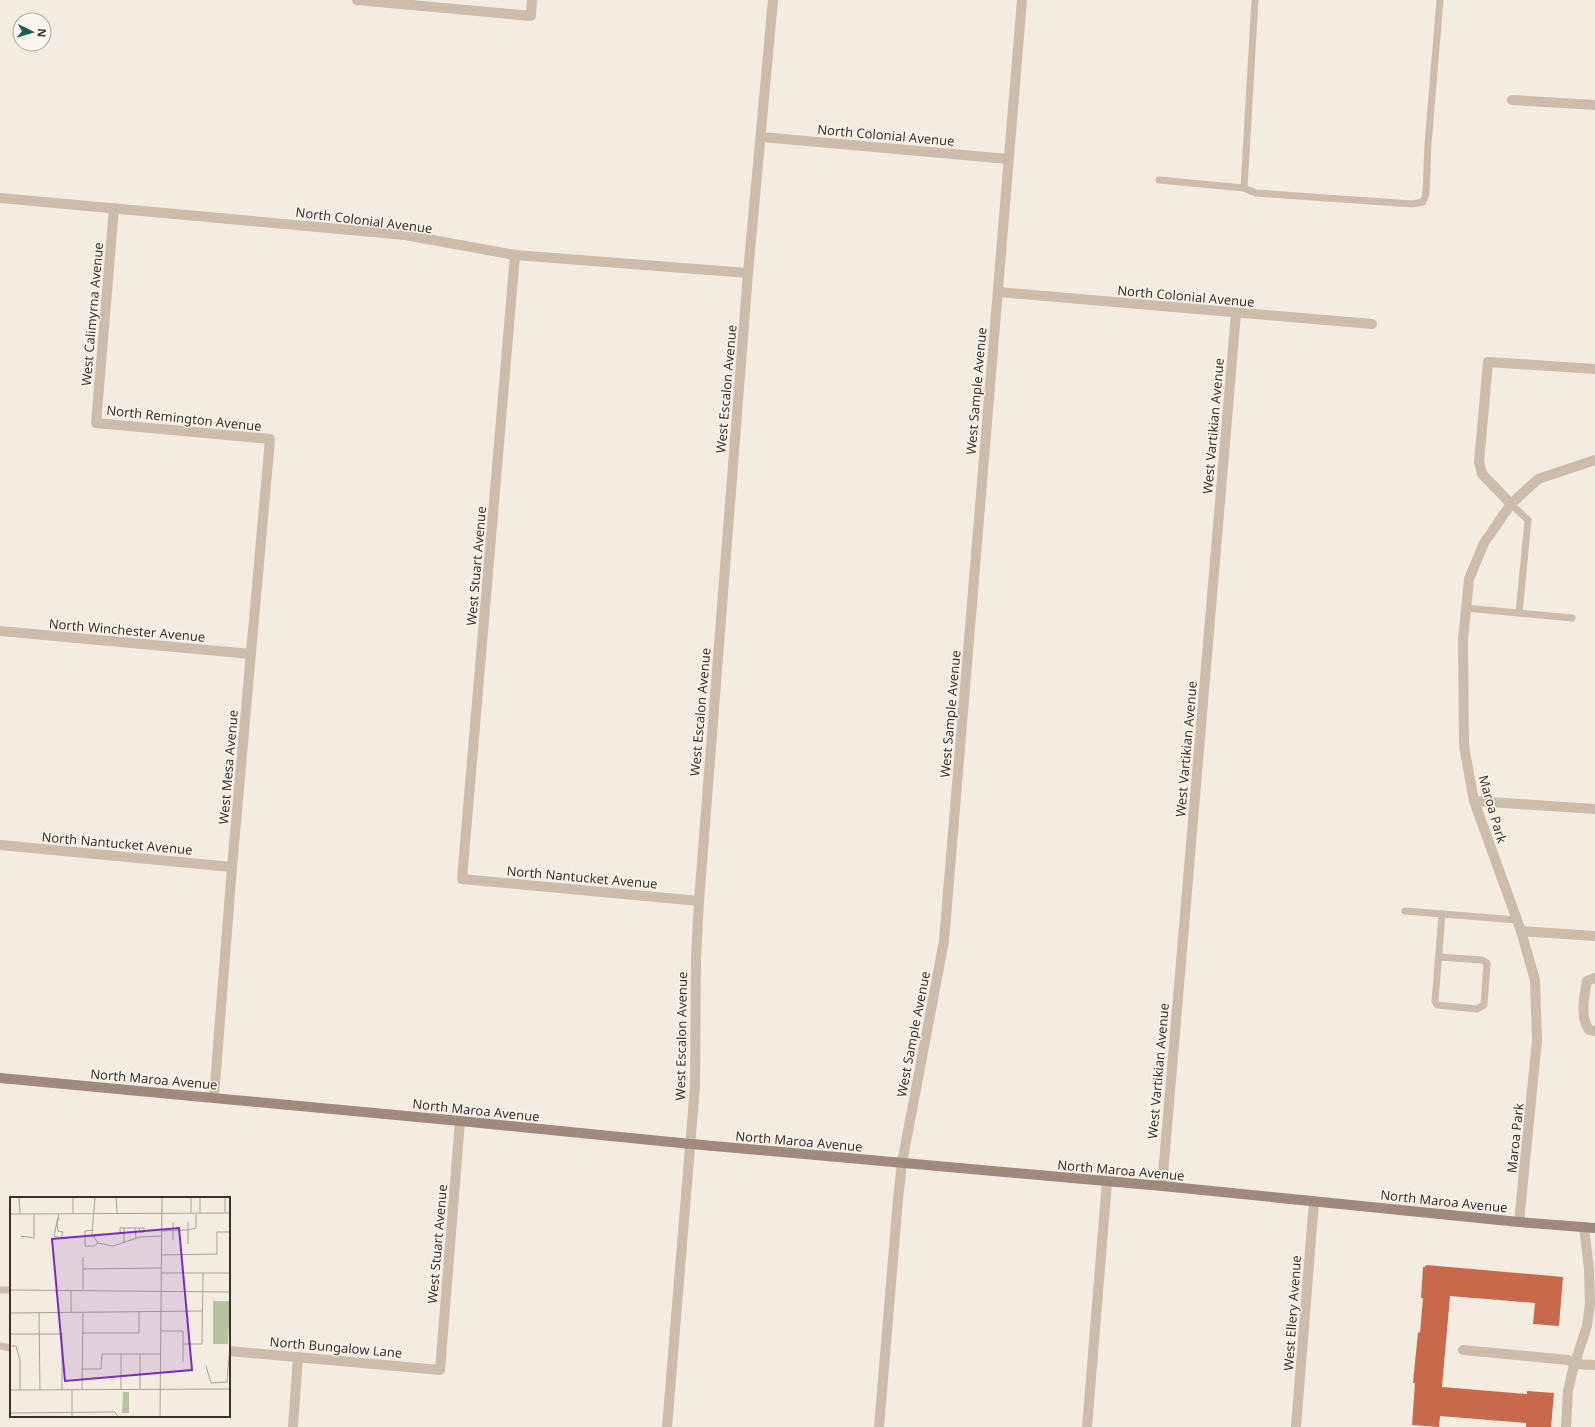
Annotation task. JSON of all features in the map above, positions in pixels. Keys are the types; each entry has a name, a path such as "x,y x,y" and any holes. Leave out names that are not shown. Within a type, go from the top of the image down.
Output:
{"main road":[{"name":"North Maroa Avenue","path":"0,1078 214,1097 691,1144 1162,1186 1519,1222 1595,1228"}],"street":[{"path":"357,0 530,16 532,0"},
{"name":"West Escalon Avenue","path":"667,1427 695,1086 698,901 748,273 773,0"},
{"name":"West Sample Avenue","path":"879,1427 902,1162 944,941 1022,0"},
{"path":"1512,100 1595,105"},
{"name":"North Colonial Avenue","path":"761,137 1008,159"},
{"name":"North Colonial Avenue","path":"0,198 406,235 515,255 748,273"},
{"name":"West Calimyrna Avenue","path":"96,422 114,208"},
{"name":"West Stuart Avenue","path":"462,879 515,255"},
{"name":"North Colonial Avenue","path":"998,292 1372,324"},
{"name":"West Vartikian Avenue","path":"1162,1186 1236,313"},
{"path":"1511,504 1482,474 1479,462 1488,362 1595,369"},
{"name":"North Remington Avenue","path":"96,422 270,439"},
{"name":"West Mesa Avenue","path":"214,1097 232,867 270,439"},
{"name":"Maroa Park","path":"1519,1222 1537,1040 1534,980 1521,930 1474,801 1464,746 1463,640 1466,608 1469,580 1484,543 1511,504 1538,479 1595,460"},
{"name":"North Winchester Avenue","path":"0,631 251,654"},
{"path":"1474,801 1595,809"},
{"name":"North Nantucket Avenue","path":"0,845 232,867"},
{"name":"North Nantucket Avenue","path":"462,879 698,901"},
{"path":"1521,930 1595,936"},
{"path":"1595,978 1587,982 1584,1001 1585,1024 1589,1030 1595,1031"},
{"name":"West Stuart Avenue","path":"440,1370 460,1121"},
{"path":"1087,1427 1107,1182"},
{"name":"West Ellery Avenue","path":"1296,1427 1314,1201"},
{"path":"1566,1427 1568,1391 1587,1326 1590,1304 1589,1269 1584,1227"},
{"name":"North Bungalow Lane","path":"230,1350 440,1370"},
{"path":"1463,1350 1568,1360 1575,1364 1595,1365"},
{"path":"293,1427 298,1357"}],"lane":[{"path":"1244,188 1255,0"},
{"path":"1159,180 1244,188 1256,193 1412,204 1423,202 1426,194 1428,144 1440,0"},
{"path":"1511,504 1528,520 1519,613"},
{"path":"1466,608 1572,618"},
{"path":"1405,911 1517,920"},
{"path":"1439,957 1482,960 1487,963 1484,1005 1477,1009 1437,1005 1435,1001 1442,914"},
{"path":"0,1346 10,1348"}],"building":[{"path":"1426,1265 1563,1277 1559,1326 1533,1324 1535,1303 1450,1296 1442,1387 1527,1394 1527,1391 1554,1393 1551,1427 1526,1427 1526,1423 1440,1416 1439,1427 1412,1425 1415,1383 1413,1383 1423,1298 1421,1298 1423,1267"}]}
